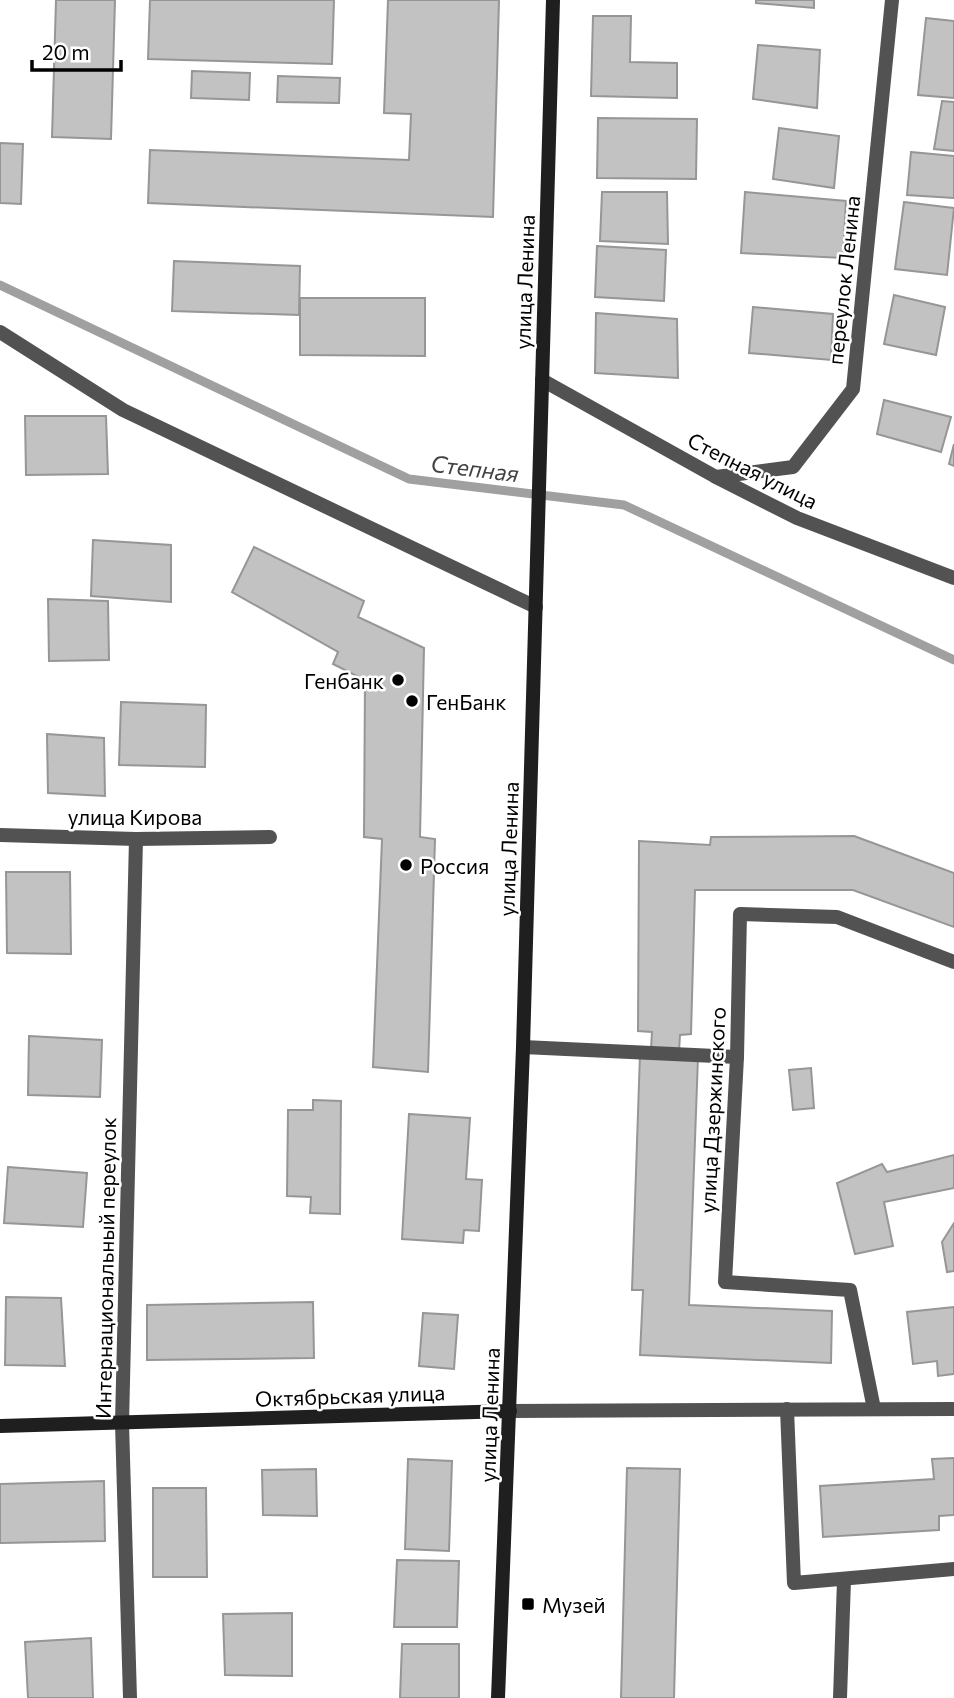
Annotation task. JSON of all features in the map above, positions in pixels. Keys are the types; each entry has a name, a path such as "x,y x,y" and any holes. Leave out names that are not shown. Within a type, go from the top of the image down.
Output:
{"main road":[{"name":"улица Ленина","path":"498,1698 523,1047 553,0"},
{"name":"Октябрьская улица","path":"0,1426 510,1411"}],"street":[{"name":"переулок Ленина","path":"716,477 793,467 853,389 892,0"},
{"path":"0,332 123,410 536,607"},
{"name":"Степная улица","path":"542,380 716,477 797,518 954,578"},
{"name":"улица Кирова","path":"0,835 136,839 270,837"},
{"name":"Интернациональный переулок","path":"130,1698 122,1423 136,839"},
{"name":"улица Дзержинского","path":"874,1409 850,1290 725,1282 737,1057 740,914 837,917 954,962"},
{"path":"523,1047 737,1057"},
{"path":"787,1409 794,1583 954,1569"},
{"name":"Октябрьская улица","path":"510,1411 954,1409"},
{"path":"840,1698 844,1580"}],"building":[{"path":"56,0 115,0 111,139 52,137"},
{"path":"150,0 334,0 332,64 148,59"},
{"path":"388,0 499,0 493,217 148,203 150,150 409,160 411,114 384,113"},
{"path":"756,0 814,0 814,8 756,3"},
{"path":"593,16 631,16 630,62 677,63 677,98 591,96"},
{"path":"926,18 954,21 954,98 918,95"},
{"path":"758,45 820,50 817,108 753,99"},
{"path":"192,71 250,73 249,100 191,98"},
{"path":"278,76 340,78 339,103 277,102"},
{"path":"942,101 954,102 954,151 934,149"},
{"path":"598,118 697,119 696,179 597,178"},
{"path":"779,128 839,136 834,188 773,179"},
{"path":"0,143 23,144 21,204 0,203"},
{"path":"911,152 954,156 954,198 907,195"},
{"path":"602,192 667,192 668,244 600,241"},
{"path":"745,192 846,201 843,258 741,253"},
{"path":"904,202 954,208 947,275 895,269"},
{"path":"597,246 666,250 664,301 595,297"},
{"path":"174,261 300,266 299,315 172,311"},
{"path":"894,295 945,307 936,355 884,344"},
{"path":"300,298 425,298 425,356 300,355"},
{"path":"753,307 833,314 831,360 749,353"},
{"path":"596,313 677,319 678,378 595,373"},
{"path":"884,400 951,417 941,452 877,434"},
{"path":"25,416 106,416 108,474 26,475"},
{"path":"954,444 954,466 949,464"},
{"path":"93,540 171,545 171,602 91,596"},
{"path":"254,547 364,601 358,617 424,648 420,837 435,839 428,1072 373,1067 382,839 364,837 365,680 333,664 338,652 232,592"},
{"path":"48,599 108,601 109,660 49,661"},
{"path":"121,702 206,705 205,767 119,765"},
{"path":"47,734 104,738 105,796 48,793"},
{"path":"854,836 954,873 954,927 853,890 695,890 691,1034 680,1035 679,1051 651,1049 652,1032 638,1031 639,841 710,845 711,837"},
{"path":"6,872 70,872 71,954 7,953"},
{"path":"29,1036 102,1040 100,1097 28,1095"},
{"path":"640,1054 698,1057 689,1305 832,1311 831,1363 640,1355 643,1290 632,1290"},
{"path":"811,1068 814,1108 793,1110 789,1070"},
{"path":"313,1100 341,1101 340,1214 310,1213 311,1197 287,1196 288,1110 313,1110"},
{"path":"409,1114 470,1118 466,1179 482,1180 479,1231 464,1230 463,1243 402,1239"},
{"path":"954,1155 954,1188 884,1202 893,1246 855,1254 837,1183 882,1164 887,1172"},
{"path":"8,1167 87,1173 83,1227 4,1223"},
{"path":"954,1223 954,1271 947,1272 942,1242"},
{"path":"6,1297 61,1298 65,1366 5,1365"},
{"path":"313,1302 314,1358 147,1360 147,1305"},
{"path":"954,1307 954,1374 938,1376 937,1361 913,1364 907,1312"},
{"path":"423,1313 458,1315 454,1369 419,1366"},
{"path":"954,1458 954,1515 939,1516 939,1530 823,1537 820,1486 934,1479 932,1459"},
{"path":"408,1459 452,1461 449,1551 405,1549"},
{"path":"627,1468 680,1469 674,1698 621,1698"},
{"path":"316,1469 317,1516 263,1515 262,1470"},
{"path":"104,1481 105,1541 0,1543 0,1484"},
{"path":"153,1488 206,1488 207,1577 153,1577"},
{"path":"397,1560 459,1561 457,1627 394,1627"},
{"path":"292,1613 292,1676 225,1675 223,1614"},
{"path":"91,1638 93,1698 28,1698 25,1642"},
{"path":"402,1644 459,1644 459,1698 400,1698"}],"waterway":[{"name":"Степная","path":"0,285 409,479 624,505 954,660"}],"place":[{"name":"Генбанк","path":"398,680"},
{"name":"ГенБанк","path":"412,701"},
{"name":"Россия","path":"406,865"},
{"name":"Музей","path":"528,1604"}]}
